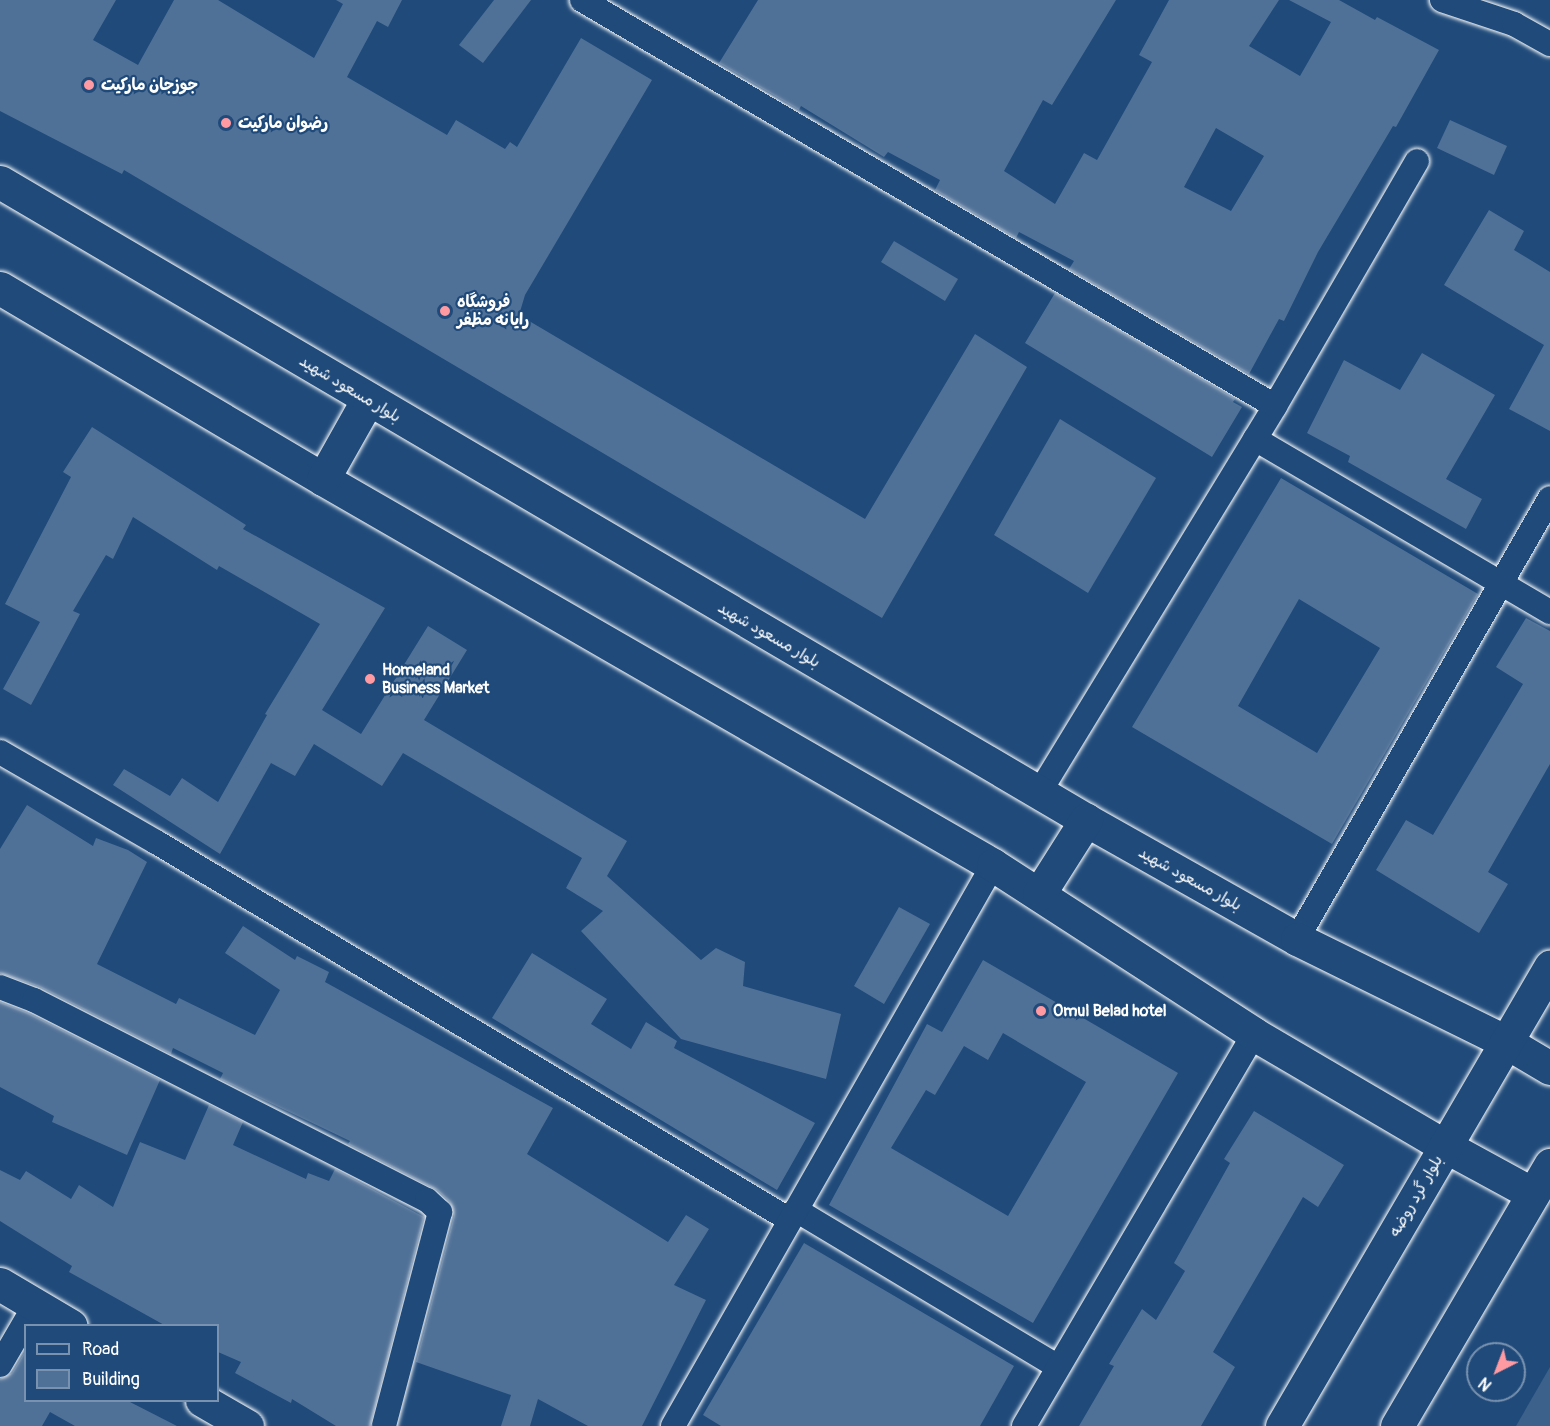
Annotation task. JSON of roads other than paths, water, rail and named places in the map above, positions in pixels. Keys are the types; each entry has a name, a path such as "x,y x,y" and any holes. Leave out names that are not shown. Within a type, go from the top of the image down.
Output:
{"main road":[{"name":"بلوار مسعود شهید","path":"0,182 1086,820 1297,939 1506,1042 1550,1068"},
{"path":"0,288 323,479 993,865 1254,1034 1445,1146 1533,1194"},
{"path":"323,479 369,399"},
{"path":"1040,894 1086,820"},
{"name":"بلوار گرد روضه","path":"1282,1426 1550,967"},
{"path":"1397,1426 1550,1165"},
{"path":"0,1284 68,1324"},
{"path":"204,1402 247,1426"}],"street":[{"path":"582,0 1275,406"},
{"path":"1442,0 1514,24 1550,44"},
{"path":"1039,793 1275,406 1417,161"},
{"path":"1255,439 1550,612"},
{"path":"1297,939 1550,498"},
{"path":"0,752 1058,1368"},
{"path":"673,1426 993,865"},
{"path":"0,987 34,1000 427,1200 440,1212 384,1426"},
{"path":"1024,1426 1254,1034"},
{"path":"0,1365 35,1305"}],"place":[{"name":"جوزجان مارکیت","path":"89,85"},
{"name":"رضوان مارکیت","path":"226,123"},
{"name":"فروشگاه رایانه مظفر","path":"445,311"},
{"name":"Homeland Business Market","path":"370,679"},
{"name":"Omul Belad hotel","path":"1041,1011"}]}
